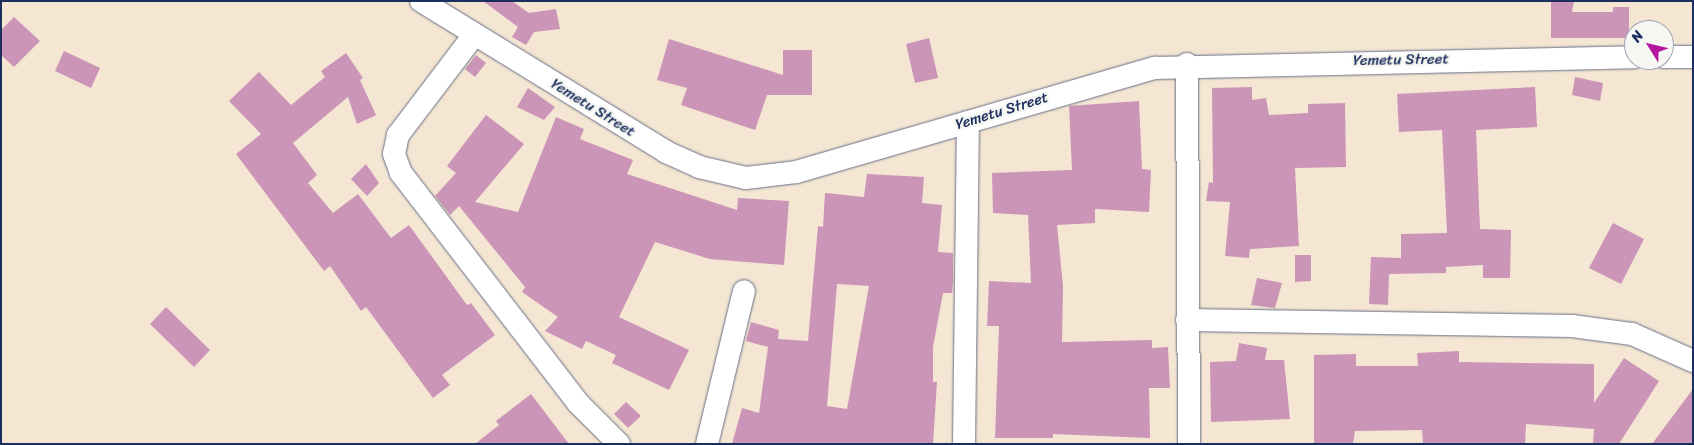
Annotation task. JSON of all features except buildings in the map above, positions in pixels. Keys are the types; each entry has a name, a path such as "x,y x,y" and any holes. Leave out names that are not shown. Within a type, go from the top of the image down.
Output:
{"street":[{"name":"Yemetu Street","path":"421,1 666,152 698,167 746,178 796,172 1117,76 1187,64 1624,57"},
{"path":"474,35 398,135 394,154 401,173 578,403 619,444"},
{"path":"1674,57 1693,57"},
{"path":"1187,64 1189,444"},
{"path":"964,444 968,122"},
{"path":"707,444 744,291"},
{"path":"1187,320 1572,326 1632,334 1690,350"}]}
